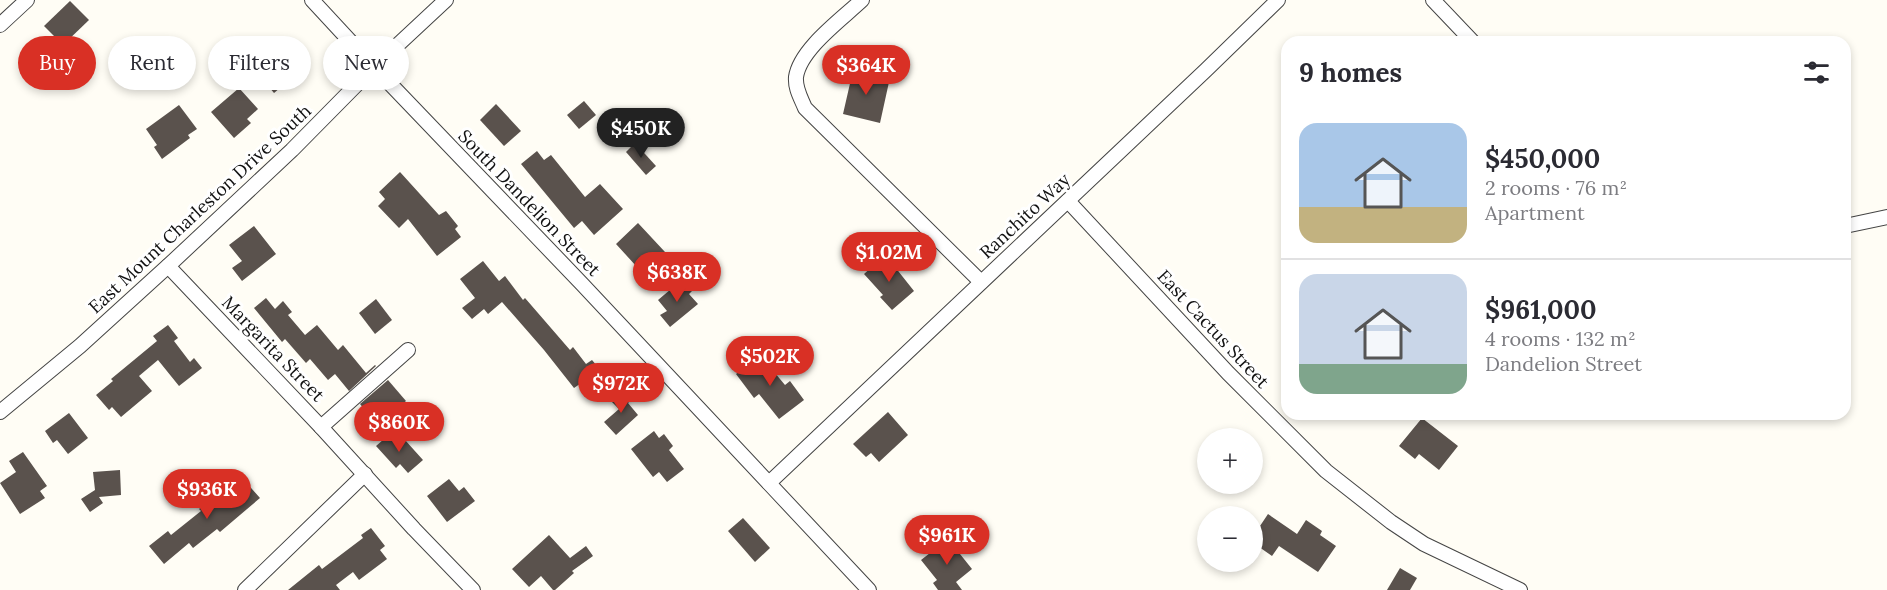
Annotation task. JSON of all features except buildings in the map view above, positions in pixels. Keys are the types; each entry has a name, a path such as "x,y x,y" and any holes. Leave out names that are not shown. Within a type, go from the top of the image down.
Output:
{"street":[{"path":"0,25 27,0"},
{"name":"South Dandelion Street","path":"312,0 345,36"},
{"name":"East Mount Charleston Drive South","path":"407,36 446,0"},
{"path":"862,0 818,41 801,62 796,78 797,91 805,108 981,282"},
{"name":"Ranchito Way","path":"769,483 1278,0"},
{"path":"1433,0 1467,36"},
{"name":"East Mount Charleston Drive South","path":"0,412 80,346 168,266 292,150 351,90"},
{"name":"South Dandelion Street","path":"396,90 869,590"},
{"name":"East Cactus Street","path":"1068,201 1228,374 1326,471 1390,522 1424,544 1520,590"},
{"path":"1851,225 1887,217"},
{"name":"Margarita Street","path":"168,266 473,590"},
{"path":"321,427 408,350"},
{"path":"245,590 365,474"}]}
